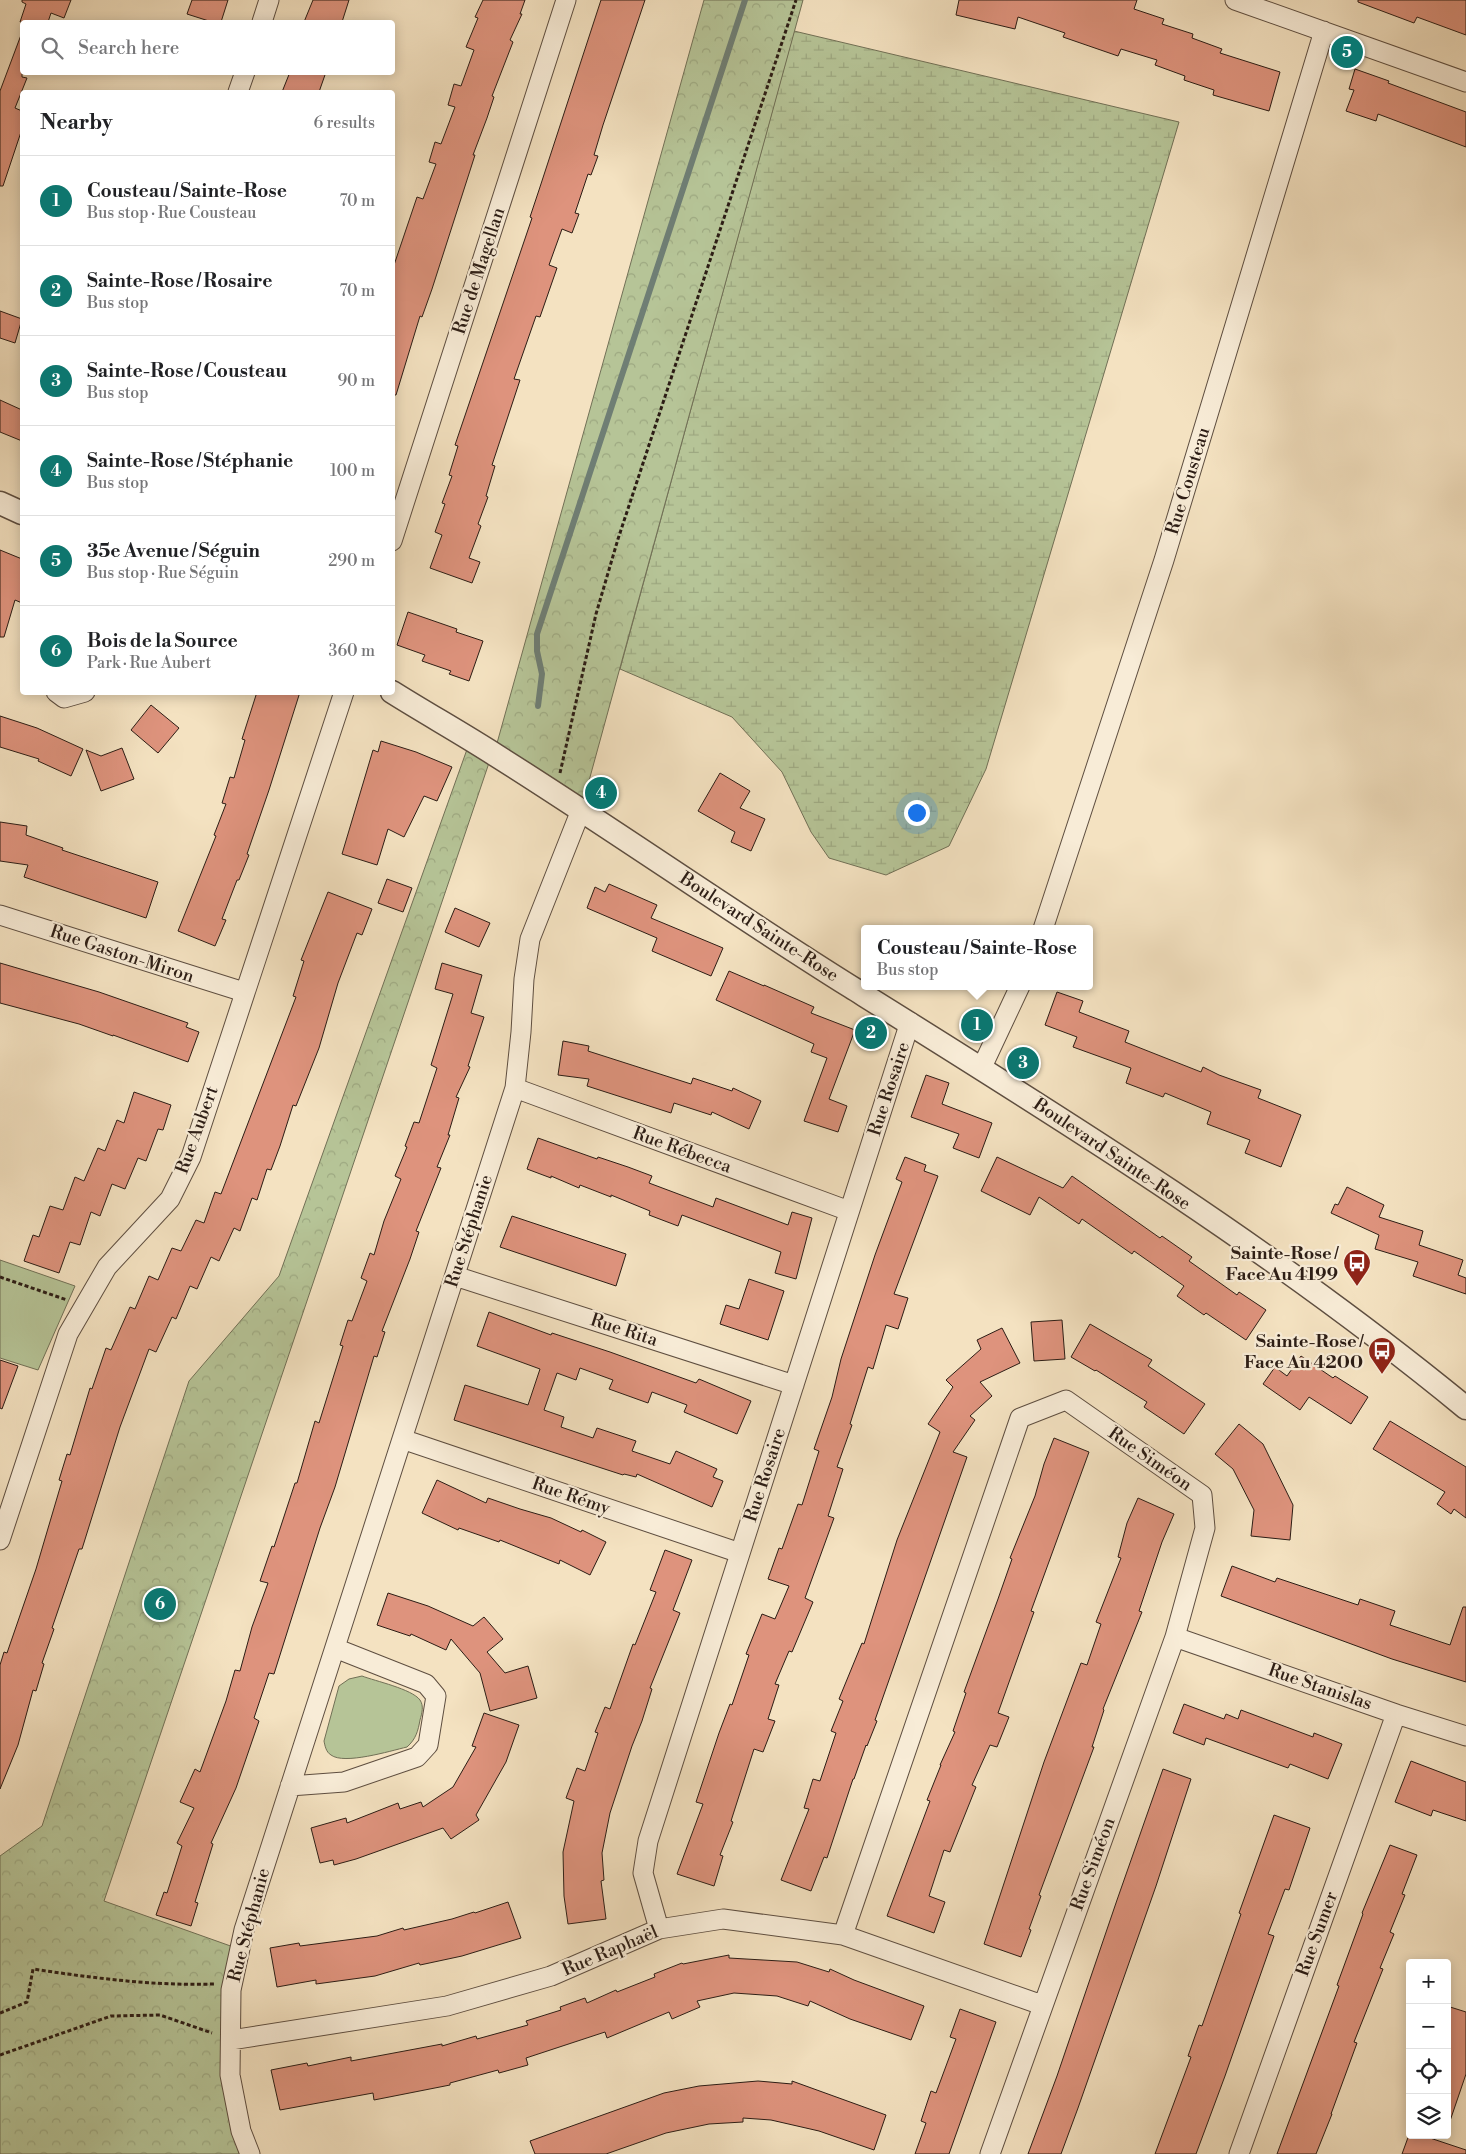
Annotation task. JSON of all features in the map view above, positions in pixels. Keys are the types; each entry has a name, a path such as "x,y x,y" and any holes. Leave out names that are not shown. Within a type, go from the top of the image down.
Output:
{"street":[{"path":"263,20 269,0"},
{"name":"Rue de Magellan","path":"395,532 566,0"},
{"path":"1235,0 1324,30 1466,82"},
{"name":"Rue Cousteau","path":"1044,925 1164,560 1324,30"},
{"path":"239,90 244,75"},
{"path":"0,502 20,512"},
{"name":"Boulevard Sainte-Rose","path":"395,694 554,792 841,981 982,1067 1170,1191 1288,1272 1412,1364 1466,1408"},
{"path":"60,695 64,698 74,695"},
{"name":"Rue Aubert","path":"0,1540 68,1334 107,1267 170,1199 191,1157 343,695"},
{"name":"Rue Stéphanie","path":"250,2154 241,2131 230,2075 231,1990 244,1930 515,1088 522,1032 524,979 530,939 581,810"},
{"name":"Rue Gaston-Miron","path":"0,915 244,992"},
{"path":"982,1067 1018,990"},
{"name":"Rue Rosaire","path":"659,1929 643,1873 648,1841 910,1022"},
{"name":"Rue Rébecca","path":"515,1088 849,1211"},
{"name":"Rue Rita","path":"455,1276 794,1385"},
{"name":"Rue Siméon","path":"843,1935 1020,1418 1066,1400 1202,1495 1204,1528 1175,1637 990,2154"},
{"name":"Rue Rémy","path":"402,1439 740,1553"},
{"name":"Rue Stanislas","path":"1175,1637 1396,1714 1466,1736"},
{"path":"290,1786 344,1782 417,1757 428,1745 436,1696 426,1684 335,1648"},
{"name":"Rue Sumer","path":"1238,2154 1396,1714"},
{"name":"Rue Raphaël","path":"231,2040 447,2006 551,1976 659,1929 723,1919 843,1935 1042,2005"}],"path":[{"path":"554,792 565,758 596,614 618,539 796,0"},
{"path":"0,1277 84,1305"},
{"path":"0,2013 27,2002 33,1969 97,1978 180,1985 223,1983"},
{"path":"0,2056 111,2016 160,2014 231,2040"}],"green space":[{"path":"704,0 803,0 581,810 494,754"},
{"path":"794,31 1179,122 986,769 949,846 886,875 829,858 811,832 782,772 732,717 620,669"},
{"path":"470,741 492,754 104,1901 239,1949 231,2077 250,2154 0,2154 0,1856 42,1826 189,1381 279,1276"},
{"path":"0,1260 75,1286 38,1370 0,1358"},
{"path":"362,1676 402,1689 420,1700 422,1710 415,1738 407,1747 356,1758 337,1758 328,1752 324,1741 339,1686 349,1679"}],"building":[{"path":"22,0 71,0 64,18 51,13 49,20 21,20 26,4"},
{"path":"192,0 228,0 222,20 206,20 187,14"},
{"path":"313,0 349,0 343,20 305,20"},
{"path":"483,0 525,0 520,14 522,14 510,40 513,42 492,96 494,97 473,155 475,155 432,289 422,317 420,316 395,395 395,262 417,197 423,199 436,164 429,162 435,142 441,144 455,107 448,105 454,84 461,86 474,50 466,47 478,18 475,17"},
{"path":"601,0 645,0 603,125 594,155 598,156 591,175 588,174 575,213 579,214 572,233 562,229 549,265 557,268 540,317 536,316 514,379 520,380 492,465 495,466 486,496 488,497 478,524 481,526 469,558 480,562 472,583 430,568 442,535 435,532 445,504 442,503 452,476 449,475 458,446 455,445 532,218 530,217"},
{"path":"959,0 1137,0 1134,9 1164,19 1162,24 1193,34 1192,38 1222,49 1220,53 1280,72 1269,111 1213,95 1214,90 1184,80 1185,76 1155,65 1157,60 1121,49 1118,56 1063,37 1065,33 1018,17 1015,29 956,15"},
{"path":"1358,0 1466,0 1466,35 1417,17 1414,23 1358,2"},
{"path":"20,38 20,75 27,78 22,90 20,90 15,108 20,110 20,135 3,186 0,186 0,91"},
{"path":"1355,69 1466,112 1466,147 1378,114 1376,121 1346,111 1354,90 1349,89"},
{"path":"289,75 325,75 320,90 283,90"},
{"path":"0,311 20,318 20,326 15,343 0,338"},
{"path":"0,400 20,409 20,440 0,432"},
{"path":"0,550 20,558 20,602 15,600 4,637 0,637"},
{"path":"408,612 457,629 456,632 483,641 469,681 449,674 451,671 422,661 425,655 397,645"},
{"path":"256,695 299,695 247,854 249,855 222,919 226,920 215,946 178,931 216,836 214,835 226,804 222,803 230,777 234,778 245,740 242,739"},
{"path":"151,705 179,728 158,753 131,730"},
{"path":"0,716 37,728 83,749 71,776 38,761 39,759 0,747"},
{"path":"381,741 416,752 452,767 437,801 424,796 404,837 388,829 377,865 342,854 373,750 378,752"},
{"path":"122,748 134,779 101,791 86,750 101,756"},
{"path":"720,773 750,791 740,808 765,819 751,851 731,842 735,832 698,811"},
{"path":"0,822 27,826 26,835 63,848 62,850 158,882 146,918 24,877 28,865 0,861"},
{"path":"387,879 412,888 403,912 378,903"},
{"path":"609,884 657,905 651,918 723,948 711,976 652,951 657,938 587,908 595,887 605,892"},
{"path":"328,892 372,909 362,935 357,933 338,983 319,1048 296,1106 293,1105 271,1170 267,1169 257,1200 252,1198 240,1231 234,1228 219,1261 211,1257 197,1289 190,1286 176,1319 172,1317 156,1352 149,1349 120,1427 82,1549 79,1549 52,1628 54,1629 42,1663 44,1664 36,1691 33,1690 18,1745 0,1789 0,1665 4,1652 7,1653 36,1569 62,1481 59,1480 67,1454 70,1455 90,1388 92,1389 106,1348 111,1350 130,1307 135,1309 149,1276 158,1280 172,1248 181,1251 196,1220 204,1223 215,1192 221,1194 296,997 293,996 304,961 301,960"},
{"path":"455,908 490,923 479,947 445,932"},
{"path":"0,963 99,992 188,1023 186,1027 199,1032 188,1062 79,1024 0,1003"},
{"path":"442,963 482,975 471,1013 484,1017 468,1066 470,1067 456,1097 459,1098 448,1135 450,1135 437,1167 441,1168 416,1231 419,1232 410,1259 382,1331 385,1332 377,1357 374,1356 335,1487 320,1528 274,1674 269,1673 254,1718 259,1721 236,1788 211,1843 213,1844 195,1902 198,1903 191,1926 156,1915 164,1892 167,1893 182,1846 177,1843 194,1808 180,1802 195,1769 200,1772 226,1701 235,1670 240,1671 252,1627 268,1583 260,1581 272,1546 274,1547 295,1483 297,1483 315,1421 319,1423 343,1346 340,1345 348,1320 352,1321 367,1281 361,1278 370,1253 374,1255 384,1221 401,1179 395,1176 407,1147 405,1146 414,1122 419,1123 437,1068 431,1065 453,994 435,989"},
{"path":"729,971 814,1007 811,1013 855,1030 829,1099 847,1106 838,1132 804,1121 827,1058 811,1052 814,1044 716,1000"},
{"path":"1057,992 1083,1001 1079,1012 1129,1031 1125,1042 1201,1072 1203,1067 1219,1075 1261,1090 1258,1098 1301,1115 1281,1167 1245,1153 1250,1140 1207,1124 1211,1112 1165,1093 1163,1097 1126,1083 1131,1068 1073,1047 1077,1037 1045,1025"},
{"path":"563,1041 589,1046 588,1051 691,1084 693,1078 732,1091 733,1088 761,1101 749,1129 712,1112 711,1115 674,1103 671,1113 587,1086 589,1079 558,1075"},
{"path":"926,1075 949,1083 942,1104 992,1123 979,1158 953,1148 959,1134 911,1117"},
{"path":"134,1092 171,1105 163,1130 158,1129 146,1161 138,1158 125,1189 112,1184 100,1216 91,1212 80,1245 70,1242 59,1273 24,1261 33,1235 39,1237 50,1206 63,1210 75,1177 84,1181 98,1148 105,1151 117,1120 124,1123"},
{"path":"538,1138 652,1176 649,1183 713,1207 716,1198 788,1225 792,1212 812,1218 796,1279 775,1273 781,1252 682,1215 678,1226 649,1215 650,1211 611,1195 611,1197 580,1185 579,1188 551,1176 551,1178 527,1169"},
{"path":"905,1157 926,1165 924,1171 938,1176 894,1294 908,1298 898,1329 886,1325 873,1369 868,1367 850,1424 852,1425 837,1467 843,1469 828,1516 834,1518 805,1598 813,1602 792,1652 789,1651 775,1684 779,1685 768,1719 775,1721 763,1752 754,1749 731,1821 733,1822 720,1855 723,1856 714,1886 677,1874 703,1804 696,1802 719,1733 730,1704 732,1705 749,1655 746,1654 762,1614 775,1619 789,1586 768,1579 779,1548 782,1549 798,1504 802,1505 819,1451 814,1449 832,1397 841,1359 875,1255 902,1182 896,1179"},
{"path":"997,1157 1063,1188 1072,1176 1160,1238 1162,1236 1192,1257 1189,1261 1237,1295 1239,1292 1266,1310 1246,1340 1206,1313 1204,1315 1177,1296 1184,1286 1134,1251 1132,1254 1082,1219 1079,1224 1039,1197 1030,1215 981,1191"},
{"path":"1347,1187 1384,1205 1379,1217 1423,1231 1419,1245 1463,1260 1458,1275 1466,1278 1466,1294 1413,1276 1418,1262 1375,1249 1379,1235 1331,1213 1335,1204 1338,1205"},
{"path":"512,1216 626,1254 616,1286 500,1247"},
{"path":"749,1279 784,1291 768,1340 720,1324 726,1305 739,1309"},
{"path":"489,1312 551,1335 552,1333 610,1352 696,1383 699,1379 751,1401 737,1434 684,1412 687,1405 652,1392 648,1403 609,1389 613,1380 580,1368 576,1380 557,1373 544,1410 564,1417 561,1427 593,1438 597,1428 636,1441 632,1451 670,1464 676,1451 717,1469 713,1477 723,1481 712,1507 637,1474 636,1477 623,1475 454,1420 465,1385 528,1405 540,1369 477,1346"},
{"path":"1062,1320 1065,1359 1034,1361 1031,1322"},
{"path":"1090,1324 1152,1360 1148,1366 1205,1404 1184,1434 1144,1407 1147,1402 1096,1370 1071,1357"},
{"path":"1002,1328 1020,1363 980,1382 992,1396 970,1416 975,1420 953,1452 967,1457 875,1720 877,1721 853,1779 827,1858 824,1857 811,1891 781,1880 809,1809 804,1808 813,1779 820,1781 836,1733 831,1731 843,1701 839,1699 862,1643 864,1644 897,1540 940,1432 928,1424 953,1387 946,1380 981,1349 977,1340"},
{"path":"1301,1356 1333,1378 1335,1376 1368,1397 1351,1424 1309,1397 1300,1410 1263,1384 1275,1367 1287,1376"},
{"path":"0,1360 18,1366 2,1409 0,1408"},
{"path":"1390,1421 1466,1467 1466,1518 1454,1509 1451,1514 1437,1504 1445,1492 1373,1449"},
{"path":"1239,1424 1263,1444 1293,1505 1290,1540 1251,1536 1254,1510 1233,1469 1215,1454"},
{"path":"1054,1438 1089,1452 1031,1611 1034,1612 998,1713 1009,1717 997,1747 990,1745 972,1785 976,1787 950,1852 944,1850 929,1896 945,1902 934,1933 887,1916 930,1801 927,1800 955,1732 953,1731 966,1693 964,1692"},
{"path":"437,1480 486,1503 488,1498 551,1518 606,1542 590,1575 560,1560 559,1564 500,1540 499,1542 459,1528 458,1530 422,1513"},
{"path":"1138,1498 1174,1514 1162,1542 1139,1611 1142,1612 1103,1709 1092,1747 1094,1747 1039,1895 1041,1896 1021,1957 984,1944 1044,1762 1081,1663 1087,1665 1101,1624 1096,1622 1121,1558 1118,1557 1127,1523"},
{"path":"665,1550 692,1560 673,1610 680,1613 650,1688 652,1689 642,1721 610,1813 602,1853 604,1880 601,1881 606,1919 568,1924 564,1896 563,1852 574,1801 566,1798 577,1768 585,1771 598,1733 595,1732 605,1707 610,1709 633,1644 635,1645 656,1592 650,1590"},
{"path":"1232,1566 1275,1582 1277,1578 1358,1605 1360,1599 1395,1611 1390,1625 1450,1645 1463,1607 1466,1607 1466,1682 1392,1659 1221,1596"},
{"path":"388,1593 428,1606 473,1626 484,1617 503,1639 487,1652 505,1673 528,1666 537,1698 490,1711 480,1673 451,1639 446,1650 411,1634 410,1636 377,1625"},
{"path":"1184,1704 1224,1719 1226,1714 1238,1719 1241,1710 1313,1737 1314,1733 1342,1744 1328,1779 1290,1764 1288,1768 1206,1738 1204,1745 1173,1733"},
{"path":"484,1713 519,1725 506,1762 476,1815 479,1820 451,1839 443,1828 356,1859 334,1865 333,1860 320,1863 311,1828 346,1818 347,1823 398,1803 400,1809 421,1802 423,1807 453,1787 476,1747 472,1746"},
{"path":"1411,1761 1466,1782 1466,1821 1433,1810 1431,1816 1395,1802"},
{"path":"1163,1769 1191,1779 1156,1886 1061,2154 1028,2154 1057,2076"},
{"path":"1274,1815 1310,1828 1289,1890 1285,1889 1268,1934 1274,1936 1225,2076 1196,2154 1155,2154 1191,2057 1188,2056 1199,2025 1202,2026"},
{"path":"1390,1845 1417,1855 1402,1894 1405,1895 1390,1932 1394,1934 1380,1968 1383,1969 1354,2042 1357,2043 1332,2114 1316,2154 1277,2154 1339,1986 1337,1985 1362,1913"},
{"path":"508,1902 521,1938 462,1956 420,1965 419,1963 375,1976 316,1984 316,1980 277,1987 270,1948 299,1943 300,1946 377,1936 403,1928 404,1930 452,1919"},
{"path":"729,1955 729,1958 797,1962 829,1972 830,1969 924,2006 911,2040 850,2019 810,2001 808,2006 777,1996 734,1993 697,2001 700,2007 672,2019 669,2012 607,2038 605,2032 526,2058 528,2065 499,2073 498,2070 450,2083 450,2085 374,2100 373,2093 280,2110 271,2070 307,2063 308,2066 351,2057 351,2061 442,2044 442,2046 476,2036 477,2039 528,2025 526,2021 561,2010 560,2007 585,1998 587,2003 616,1990 617,1992 655,1977 654,1974 682,1963"},
{"path":"1451,2007 1466,2012 1466,2074 1451,2118"},
{"path":"960,2009 996,2022 949,2154 915,2154 926,2123 921,2121 931,2091 936,2093 956,2039 950,2037"},
{"path":"758,2081 792,2084 792,2081 886,2115 874,2150 819,2131 771,2120 743,2118 743,2122 709,2124 666,2133 606,2154 535,2154 530,2141 664,2093 699,2086"},
{"path":"1407,2139 1433,2139 1466,2150 1466,2154 1402,2154"}],"waterway":[{"path":"538,706 542,674 537,651 537,634 745,0"}],"place":[{"name":"35e Avenue / Séguin","path":"1347,52"},
{"name":"Sainte-Rose / Stéphanie","path":"601,793"},
{"name":"Cousteau / Sainte-Rose","path":"977,1025"},
{"name":"Sainte-Rose / Rosaire","path":"871,1033"},
{"name":"Sainte-Rose / Cousteau","path":"1023,1063"},
{"name":"Sainte-Rose / Face Au 4199","path":"1357,1287"},
{"name":"Sainte-Rose / Face Au 4200","path":"1382,1375"},
{"name":"Bois de la Source","path":"160,1604"}]}
